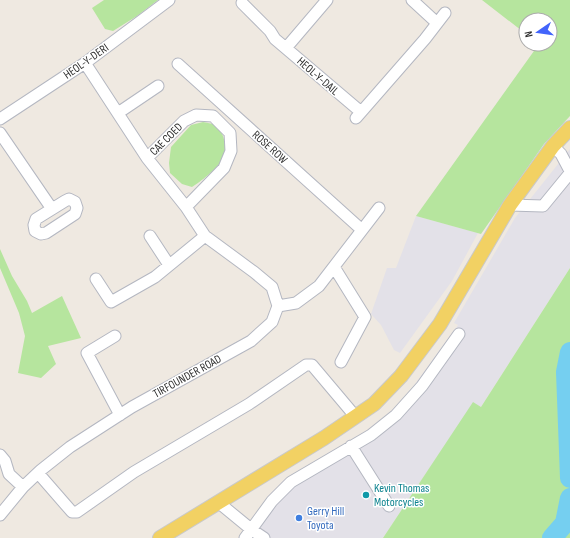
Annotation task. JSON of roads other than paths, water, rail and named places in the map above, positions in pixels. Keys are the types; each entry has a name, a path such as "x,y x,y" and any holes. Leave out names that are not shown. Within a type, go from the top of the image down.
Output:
{"main road":[{"path":"160,538 324,438 374,404 401,376 440,324 510,205 553,146 570,128"}],"street":[{"name":"HEOL-Y-DERI","path":"0,119 85,63 169,0"},
{"path":"286,48 327,0"},
{"path":"412,0 437,23 445,13"},
{"name":"HEOL-Y-DAIL","path":"242,3 270,31 275,39 359,115 420,45 437,23"},
{"name":"CAE COED","path":"85,63 147,158 186,207 205,236 272,287 278,306"},
{"name":"ROSE ROW","path":"178,64 362,230"},
{"path":"118,113 158,86"},
{"name":"CAE COED","path":"147,158 184,121 196,115 213,116 230,133 231,151 224,168 186,207"},
{"path":"0,133 52,209"},
{"path":"510,205 544,206 570,172 561,154 553,146"},
{"path":"278,306 296,303 319,286 379,208"},
{"path":"150,236 169,265"},
{"path":"96,279 111,302 155,276 205,236"},
{"path":"334,267 365,317 341,362"},
{"name":"TIRFOUNDER ROAD","path":"0,515 23,487 70,447 120,415 251,341 272,322 278,306"},
{"path":"248,534 272,501 291,482 371,435 396,415 422,386 459,334"},
{"path":"115,336 87,353 120,415"},
{"path":"38,474 72,512 77,512 134,472 249,404 306,365 312,365 355,416"},
{"path":"351,446 389,506"},
{"path":"0,455 5,461 4,475 23,487"},
{"path":"218,502 248,534 264,538"}],"waterway":[{"path":"570,352 566,372 570,478"},
{"path":"552,538 565,523 570,498"}],"place":[{"name":"Kevin Thomas Motorcycles","path":"366,495"},
{"name":"Gerry Hill Toyota","path":"299,518"}]}
